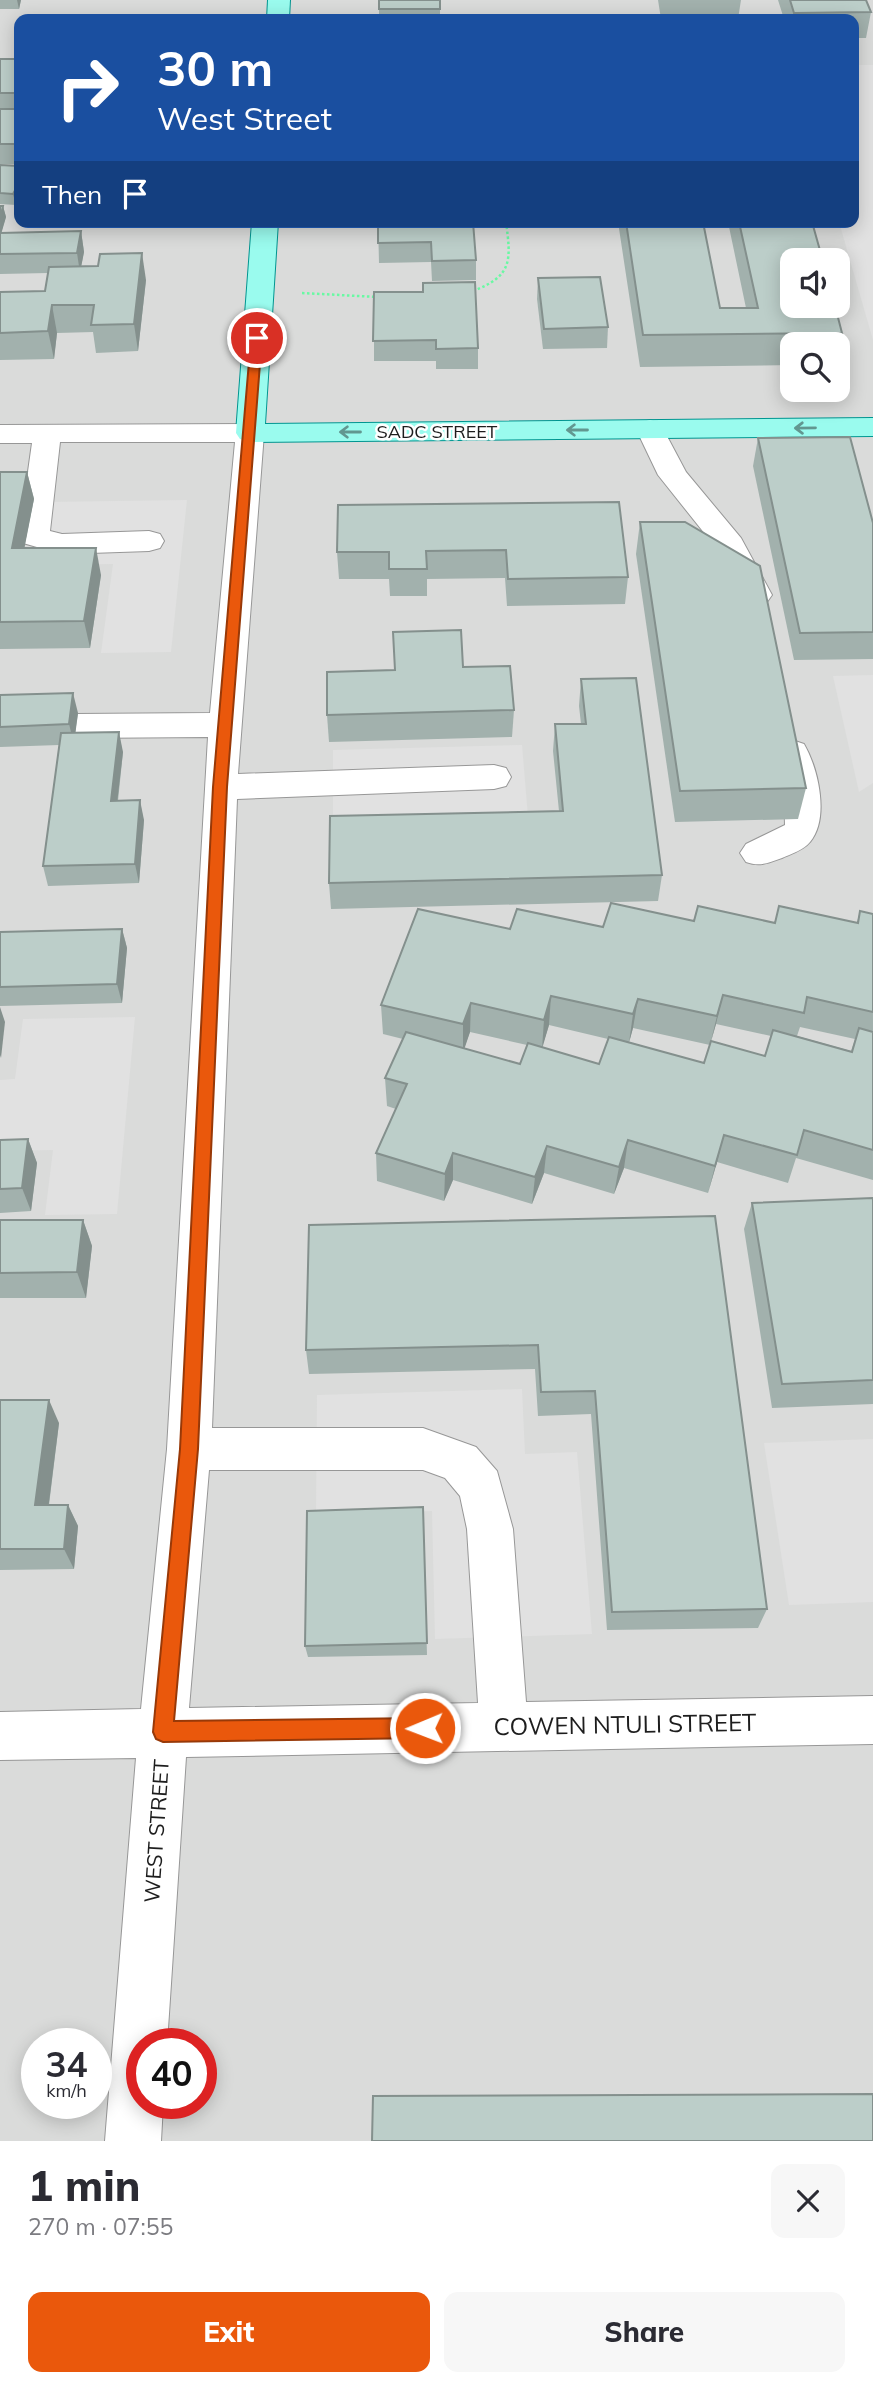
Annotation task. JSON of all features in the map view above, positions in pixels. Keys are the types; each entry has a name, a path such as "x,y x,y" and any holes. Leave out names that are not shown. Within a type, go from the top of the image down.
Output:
{"main road":[{"name":"WEST STREET","path":"250,433 265,228"},
{"name":"SADC STREET","path":"250,433 873,427"}],"street":[{"path":"650,429 673,475 730,545 752,583 768,624"},
{"name":"SADC STREET","path":"0,434 250,433"},
{"name":"WEST STREET","path":"133,2141 163,1732 189,1449 220,787 250,433"},
{"path":"47,434 34,536 61,544 149,541"},
{"path":"76,726 225,726"},
{"path":"758,853 796,836 803,828 805,817 788,727"},
{"path":"220,787 494,777"},
{"path":"189,1449 422,1449 460,1462 481,1486 490,1529 504,1726"},
{"name":"COWEN NTULI STREET","path":"0,1735 873,1720"}],"path":[{"path":"466,294 490,286 503,275 511,262 507,228"},
{"path":"260,291 382,297"}],"shaded area":[{"path":"0,0 873,0 873,2141 0,2141"},
{"path":"859,65 873,65 873,340 850,260 850,248 846,248 841,228 859,228"},
{"path":"187,500 171,652 101,653 113,564 35,565 46,502"},
{"path":"873,675 873,783 859,792 833,676"},
{"path":"522,745 529,829 333,835 333,750"},
{"path":"135,1017 117,1214 45,1215 53,1150 0,1151 0,1080 15,1079 23,1019"},
{"path":"522,1389 525,1454 577,1452 592,1634 435,1639 432,1511 316,1515 317,1395"},
{"path":"873,1439 873,1602 789,1605 764,1443"}],"building":[{"path":"379,0 440,0 440,9 379,9"},
{"path":"790,0 866,0 871,12 794,13"},
{"path":"0,59 14,59 14,93 0,93"},
{"path":"0,109 14,109 14,144 0,144"},
{"path":"0,165 14,166 14,192 0,193"},
{"path":"378,228 473,228 476,260 432,261 431,242 378,243"},
{"path":"627,228 704,228 720,308 758,308 740,228 814,228 819,248 780,248 780,318 838,318 842,332 643,335"},
{"path":"81,231 77,253 0,254 0,233"},
{"path":"142,253 134,324 91,325 94,305 52,305 48,331 0,333 0,292 45,291 49,267 98,266 100,254"},
{"path":"600,277 608,327 544,329 538,278"},
{"path":"475,282 478,348 436,349 436,340 373,341 374,292 423,292 423,283"},
{"path":"850,437 873,523 873,632 800,633 758,438"},
{"path":"0,472 27,472 12,548 96,548 84,621 0,622"},
{"path":"619,502 628,577 508,579 506,550 426,551 427,569 389,569 389,552 337,552 338,505"},
{"path":"640,522 685,522 760,566 806,788 680,791"},
{"path":"461,630 463,667 510,666 514,710 327,715 327,672 395,670 393,632"},
{"path":"636,678 662,875 329,883 330,816 563,811 555,724 586,724 581,679"},
{"path":"73,693 69,724 0,727 0,695"},
{"path":"119,732 111,801 140,800 135,864 43,866 61,733"},
{"path":"611,903 694,921 698,906 775,923 779,906 858,923 860,911 873,914 873,1012 807,997 804,1013 723,995 717,1016 638,999 633,1014 551,996 544,1020 471,1003 463,1024 381,1005 418,909 510,929 517,909 603,927"},
{"path":"122,929 117,984 0,987 0,932"},
{"path":"859,1028 873,1032 873,1150 804,1130 797,1155 724,1135 715,1166 628,1140 619,1167 547,1146 535,1177 453,1153 445,1174 376,1153 407,1084 385,1078 406,1032 520,1064 528,1043 599,1064 609,1037 704,1063 711,1041 765,1056 773,1030 852,1052"},
{"path":"28,1139 22,1188 0,1189 0,1140"},
{"path":"873,1198 873,1380 782,1384 752,1203"},
{"path":"715,1216 767,1609 612,1612 595,1391 541,1392 538,1345 306,1350 309,1225"},
{"path":"0,1220 83,1220 77,1272 0,1273"},
{"path":"0,1400 49,1400 35,1505 68,1505 64,1549 0,1549"},
{"path":"423,1507 427,1643 305,1646 307,1511"},
{"path":"873,2094 873,2141 372,2141 373,2096"}],"route":[{"path":"257,338 220,787 189,1449 163,1732 425,1728"}]}
